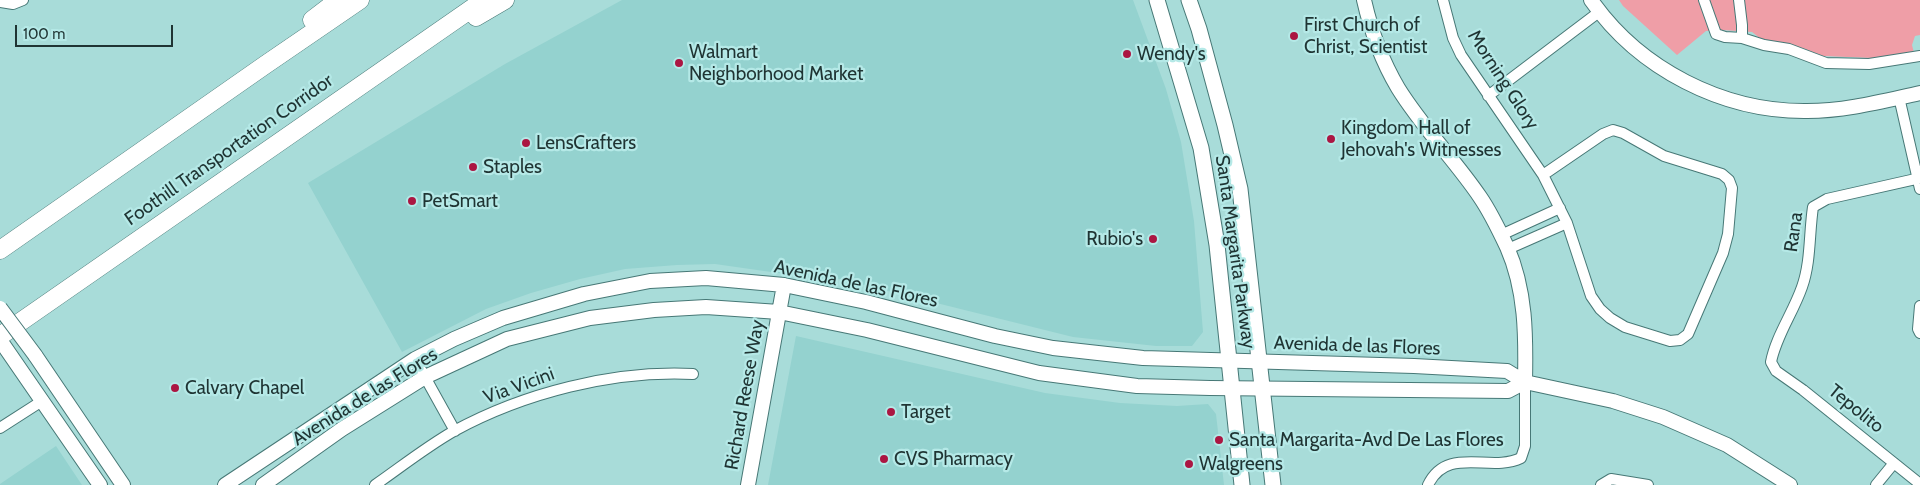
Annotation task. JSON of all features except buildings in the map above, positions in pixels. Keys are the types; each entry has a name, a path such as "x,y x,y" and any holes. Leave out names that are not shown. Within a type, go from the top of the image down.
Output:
{"highway":[{"path":"264,65 282,42 338,0"},
{"path":"0,250 360,0"},
{"name":"Foothill Transportation Corridor","path":"0,336 484,0"},
{"path":"359,85 376,82 462,25 505,0"}],"main road":[{"name":"Santa Margarita Parkway","path":"1157,0 1201,148 1217,245 1242,485"},
{"name":"Santa Margarita Parkway","path":"1188,0 1199,29 1240,189 1273,485"},
{"path":"1364,0 1376,42 1385,65 1398,88 1480,197 1508,249 1519,282 1523,304 1525,382"},
{"path":"1591,0 1622,38 1651,62 1685,82 1734,102 1779,110 1807,112 1850,108 1920,92"},
{"name":"Avenida de las Flores","path":"225,485 415,359 454,339 503,318 584,294 650,282 706,278 784,285 866,302 995,336 1053,348 1142,358 1440,367 1507,371 1525,382 1613,401 1663,417 1727,445 1774,480 1790,485"},
{"name":"Richard Reese Way","path":"748,485 784,285"},
{"name":"Avenida de las Flores","path":"262,485 342,429 425,377 507,339 590,318 654,310 706,307 779,312 867,330 1039,373 1137,386 1508,391 1525,382"},
{"path":"0,308 35,355 122,485"},
{"path":"0,340 100,485"},
{"path":"34,389 50,379"}],"street":[{"path":"0,2 13,4 22,0"},
{"name":"Morning Glory","path":"1443,0 1453,38 1461,54 1488,96 1532,156 1560,208 1567,223 1591,296 1600,309 1625,327 1670,341 1680,340 1688,334 1723,253 1728,234 1732,188 1729,180 1722,174 1664,156 1623,133 1613,130 1603,134 1543,175"},
{"path":"1704,0 1716,34 1725,37 1742,38 1826,62 1869,64 1920,56"},
{"path":"1739,0 1742,38"},
{"path":"1488,96 1599,12"},
{"path":"1899,97 1920,189"},
{"name":"Rana","path":"1771,362 1773,350 1802,287 1810,242 1813,207 1827,199 1919,178"},
{"path":"1501,235 1560,208"},
{"path":"1508,249 1567,223"},
{"path":"1920,306 1918,330 1920,333"},
{"path":"415,359 455,431"},
{"name":"Tepolito","path":"1771,362 1776,371 1803,390 1920,484"},
{"name":"Via Vicini","path":"375,485 455,431 510,406 566,387 596,381 638,376 693,374"},
{"path":"1428,485 1440,468 1453,463 1511,462 1521,458 1525,446 1525,382"},
{"path":"0,428 42,401"},
{"path":"1876,485 1894,462"},
{"path":"1602,484 1611,479 1648,485"}],"shaded area":[{"path":"622,0 1133,0 1166,89 1181,142 1194,221 1203,332 1192,346 1156,346 1073,337 840,279 813,278 715,264 625,269 580,279 531,293 486,309 402,352 308,183 505,64"},
{"path":"1619,0 1920,0 1920,35 1915,36 1912,45 1914,53 1872,58 1823,56 1802,48 1761,39 1752,32 1706,31 1677,55 1623,6"},
{"path":"796,336 1045,393 1120,403 1177,406 1208,404 1216,414 1224,485 768,485"},
{"path":"56,446 82,485 0,485 0,484"}],"place":[{"name":"First Church of Christ, Scientist","path":"1294,36"},
{"name":"Wendy's","path":"1127,54"},
{"name":"Walmart Neighborhood Market","path":"679,63"},
{"name":"Kingdom Hall of Jehovah's Witnesses","path":"1331,139"},
{"name":"LensCrafters","path":"526,143"},
{"name":"Staples","path":"473,167"},
{"name":"PetSmart","path":"412,201"},
{"name":"Rubio's","path":"1153,239"},
{"name":"Calvary Chapel","path":"175,388"},
{"name":"Target","path":"891,412"},
{"name":"Santa Margarita-Avd De Las Flores","path":"1219,440"},
{"name":"CVS Pharmacy","path":"884,459"},
{"name":"Walgreens","path":"1189,464"}]}
